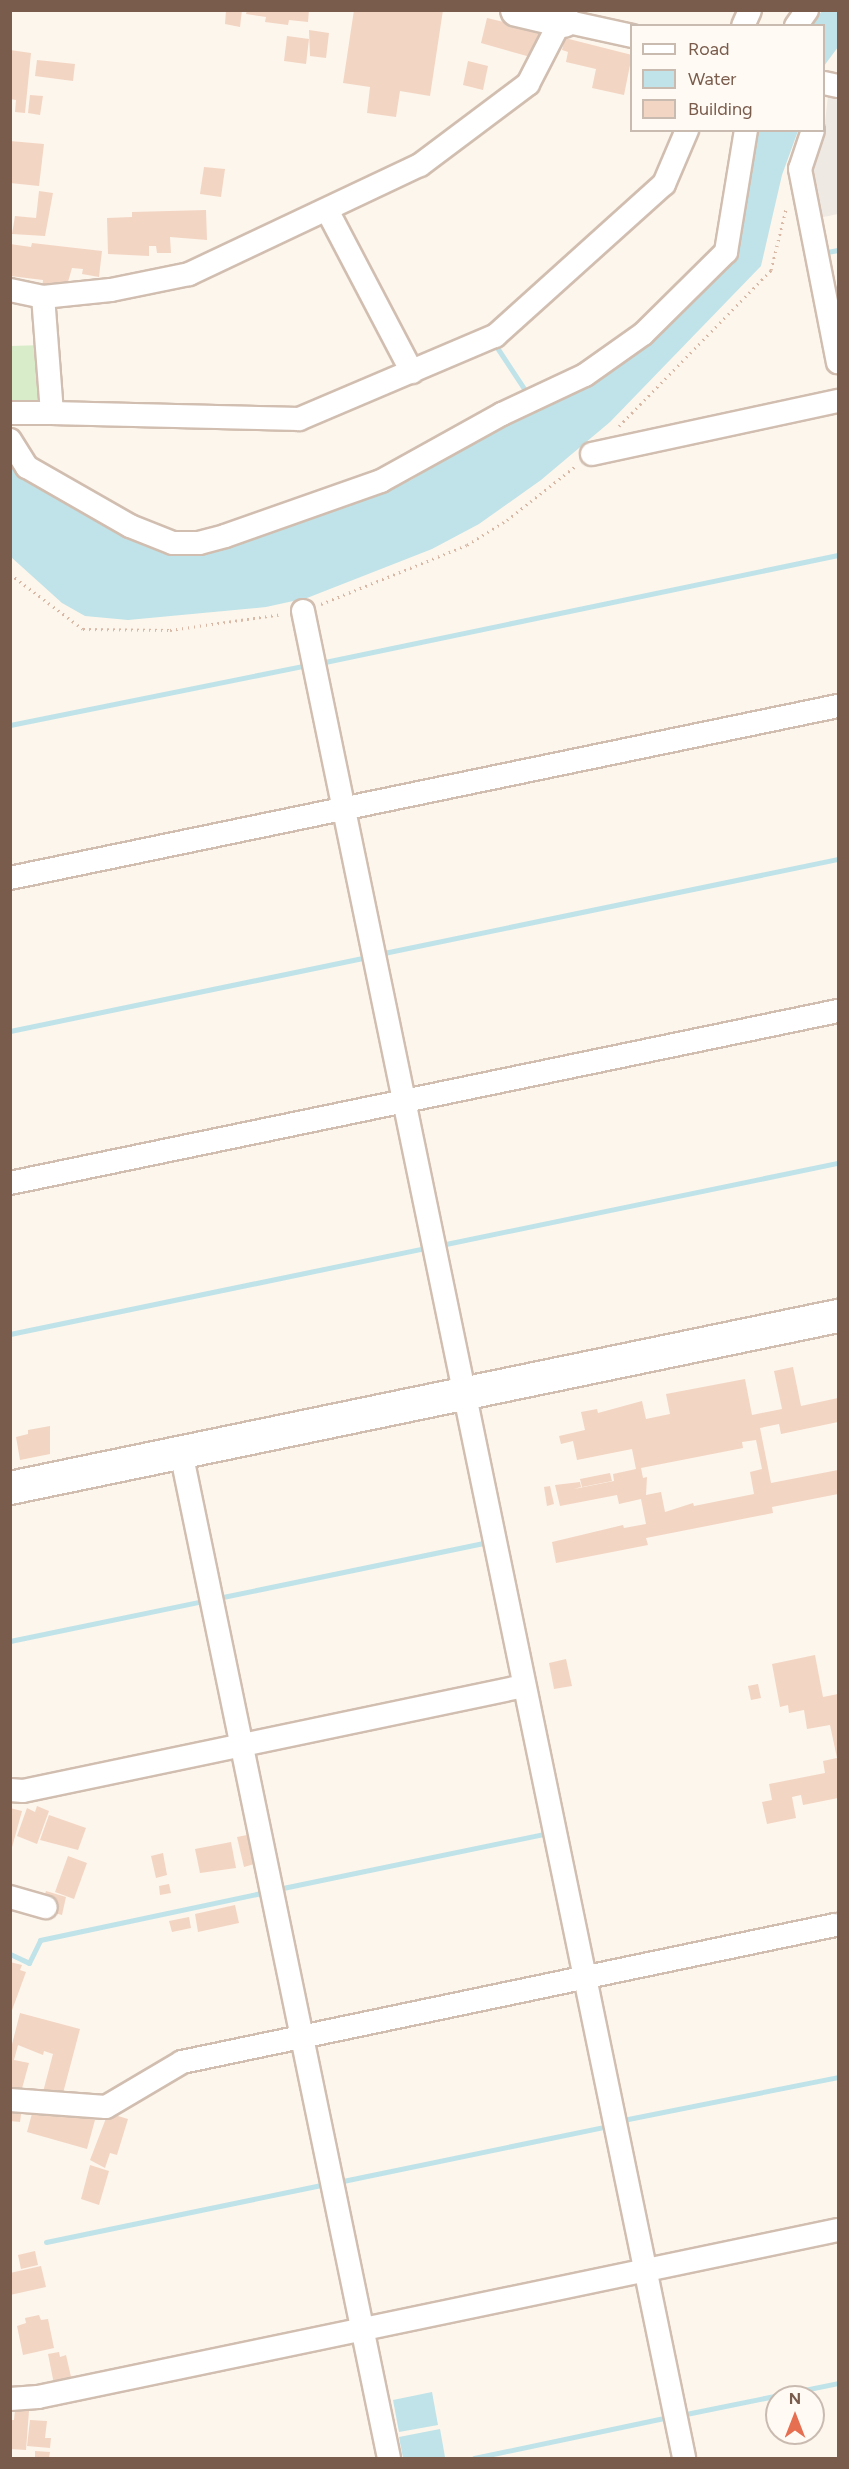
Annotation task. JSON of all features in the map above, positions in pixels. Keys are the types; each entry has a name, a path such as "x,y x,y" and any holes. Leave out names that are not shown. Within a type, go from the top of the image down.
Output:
{"street":[{"path":"517,10 565,16 630,35"},
{"path":"744,24 750,10"},
{"path":"797,24 807,10"},
{"path":"10,290 43,297 111,290 189,274 420,165 528,84 565,16"},
{"path":"10,413 299,419 495,336 664,184 686,132"},
{"path":"10,440 27,468 130,526 172,543 199,543 225,536 381,481 502,414 585,375 643,334 726,252 746,132"},
{"path":"812,132 800,169 838,362"},
{"path":"327,210 412,372"},
{"path":"43,297 52,413"},
{"path":"591,454 838,401"},
{"path":"303,610 402,1101 460,1367 462,1394 586,1977 684,2458"},
{"path":"10,878 838,706"},
{"path":"10,1182 838,1011"},
{"path":"10,1488 838,1316"},
{"path":"181,1452 389,2458"},
{"path":"10,1790 23,1791 524,1686"},
{"path":"10,1897 46,1907"},
{"path":"10,2100 106,2107 182,2062 835,1925"},
{"path":"10,2399 38,2397 838,2230"}],"path":[{"path":"10,574 83,629 170,630 303,610 467,545 507,520 591,454 771,270 787,207"}],"shaded area":[{"path":"838,94 838,214 814,219 805,179 825,132 828,96"}],"green space":[{"path":"44,345 48,403 11,403 10,346"}],"water":[{"path":"822,11 838,11 838,47 825,65 825,24 812,24"},
{"path":"758,132 798,132 782,175 761,266 610,422 541,480 479,524 432,549 307,598 266,607 128,620 85,616 62,603 11,557 10,465 23,478 105,526 169,553 190,555 244,542 411,480 516,416 734,256 740,242"},
{"path":"432,2392 438,2425 399,2432 393,2400"},
{"path":"440,2429 445,2457 403,2458 399,2437"}],"building":[{"path":"226,10 242,10 240,27 225,24"},
{"path":"247,10 309,10 308,22 289,20 288,25 265,22 266,17 246,14"},
{"path":"354,10 443,10 430,96 400,91 396,117 367,113 370,87 343,83"},
{"path":"487,18 541,31 534,58 481,43"},
{"path":"309,30 329,33 326,58 310,56"},
{"path":"287,36 309,39 306,64 284,61"},
{"path":"565,38 630,54 624,95 592,88 596,69 566,62 568,52 562,50"},
{"path":"10,50 31,53 25,113 15,112 16,100 10,99"},
{"path":"37,60 75,64 73,81 35,76"},
{"path":"468,61 488,66 483,90 463,85"},
{"path":"30,95 43,96 40,115 28,113"},
{"path":"10,141 44,144 39,186 10,183"},
{"path":"204,167 225,169 221,197 200,194"},
{"path":"39,191 53,193 45,236 12,234 15,216 36,218"},
{"path":"206,210 207,240 170,237 171,253 157,253 156,246 149,246 149,256 108,254 107,218 132,217 132,212"},
{"path":"32,243 102,251 99,277 82,274 83,269 72,268 66,289 42,290 43,280 10,276 10,244 31,247"},
{"path":"793,1367 801,1406 838,1398 838,1422 781,1434 779,1424 760,1428 771,1483 838,1470 838,1494 772,1507 773,1513 646,1538 648,1545 556,1563 552,1542 623,1525 624,1528 646,1524 641,1499 619,1504 617,1495 560,1506 555,1485 580,1482 581,1487 574,1489 614,1481 613,1474 636,1469 632,1449 577,1460 573,1441 561,1444 559,1436 585,1430 581,1412 597,1409 598,1413 642,1401 646,1419 670,1414 666,1394 745,1379 752,1415 782,1409 774,1371","holes":["756,1440 762,1469 750,1472 754,1494 694,1506 693,1503 665,1512 661,1492 646,1495 647,1477 643,1478 641,1468 743,1448 742,1442"]},
{"path":"50,1426 50,1454 20,1460 16,1437 28,1434 28,1430"},
{"path":"610,1473 612,1481 582,1487 580,1479"},
{"path":"550,1486 554,1504 547,1506 544,1487"},
{"path":"815,1655 823,1697 838,1694 838,1798 803,1805 801,1795 792,1797 796,1818 767,1824 762,1802 772,1800 769,1784 825,1773 823,1761 837,1758 830,1725 807,1729 804,1710 789,1713 788,1705 780,1707 772,1664"},
{"path":"566,1659 572,1686 554,1689 549,1663"},
{"path":"758,1684 761,1698 751,1700 748,1686"},
{"path":"37,1806 49,1811 37,1844 17,1836 27,1808 35,1812"},
{"path":"10,1808 22,1811 11,1851 10,1851"},
{"path":"49,1815 86,1828 78,1850 40,1840"},
{"path":"252,1834 258,1863 244,1867 237,1837"},
{"path":"231,1842 236,1868 200,1873 195,1849"},
{"path":"163,1853 167,1875 156,1878 151,1856"},
{"path":"68,1856 87,1863 74,1899 55,1892"},
{"path":"169,1884 171,1893 160,1895 159,1886"},
{"path":"46,1891 66,1897 62,1915 51,1912 44,1898"},
{"path":"235,1905 239,1923 198,1932 195,1914"},
{"path":"189,1917 191,1928 172,1932 169,1921"},
{"path":"10,1962 22,1965 20,1970 26,1972 11,2013"},
{"path":"20,2013 80,2029 62,2097 43,2092 53,2054 44,2051 43,2055 18,2045 14,2060 29,2063 21,2092 10,2089 10,2052"},
{"path":"10,2106 22,2107 20,2122 10,2121"},
{"path":"34,2106 85,2112 84,2117 95,2120 87,2149 27,2132"},
{"path":"108,2113 128,2119 117,2155 110,2153 105,2168 90,2160"},
{"path":"90,2165 109,2171 99,2205 81,2199"},
{"path":"35,2251 38,2265 21,2269 18,2255"},
{"path":"41,2266 46,2287 10,2295 10,2273"},
{"path":"39,2315 41,2320 48,2319 54,2348 23,2355 17,2326 26,2323 25,2318"},
{"path":"59,2352 60,2357 66,2355 72,2381 54,2384 48,2354"},
{"path":"15,2410 29,2411 26,2450 10,2449 10,2420 14,2420"},
{"path":"30,2420 47,2421 45,2438 51,2438 50,2448 27,2446"},
{"path":"35,2451 50,2452 49,2458 35,2458"}],"waterway":[{"path":"822,253 838,250"},
{"path":"494,343 527,393"},
{"path":"320,663 838,555"},
{"path":"10,725 307,665"},
{"path":"379,954 838,859"},
{"path":"10,1031 367,957"},
{"path":"441,1245 838,1163"},
{"path":"10,1334 427,1248"},
{"path":"218,1598 488,1542"},
{"path":"10,1641 204,1601"},
{"path":"278,1889 549,1833"},
{"path":"10,1954 29,1963 40,1940 265,1892"},
{"path":"623,2120 838,2077"},
{"path":"338,2182 609,2126"},
{"path":"46,2242 326,2184"},
{"path":"681,2415 838,2383"},
{"path":"474,2458 669,2417"}]}
